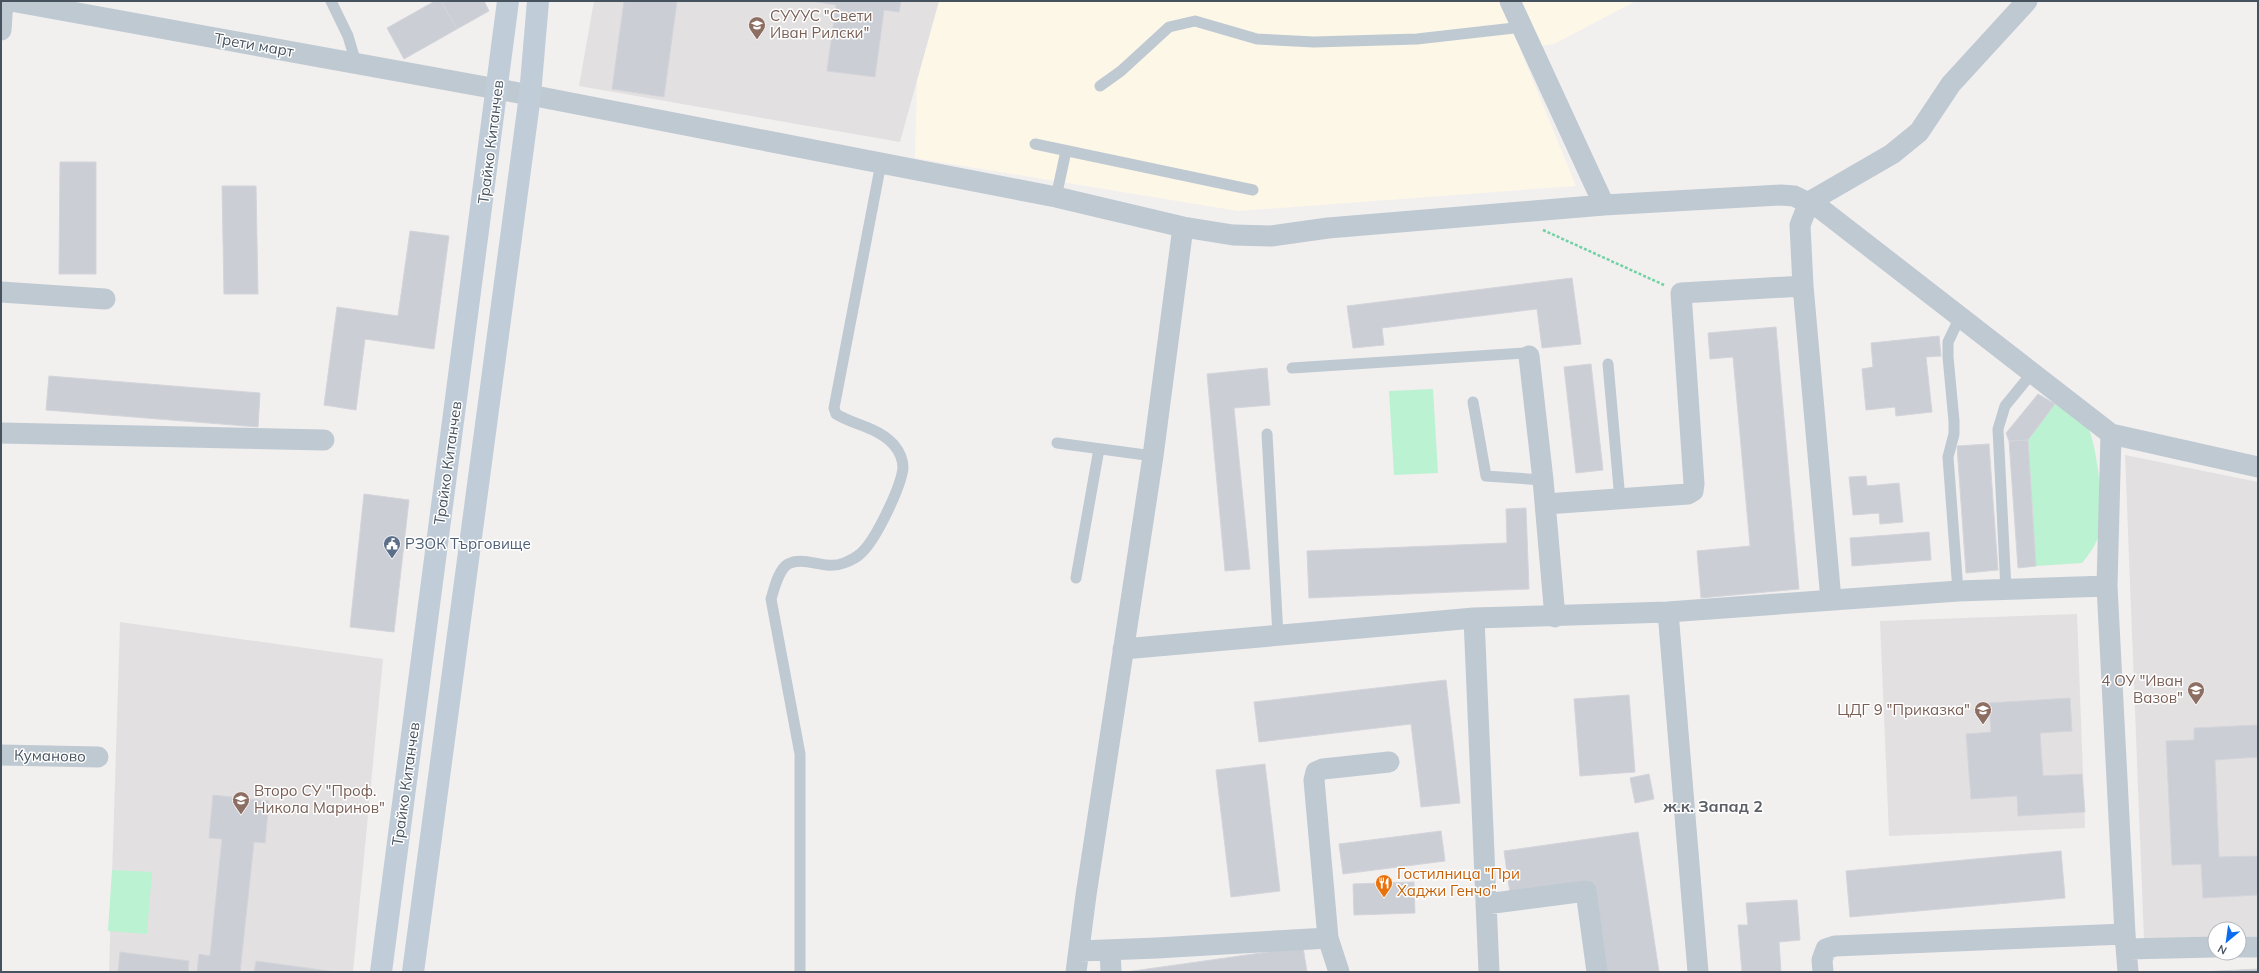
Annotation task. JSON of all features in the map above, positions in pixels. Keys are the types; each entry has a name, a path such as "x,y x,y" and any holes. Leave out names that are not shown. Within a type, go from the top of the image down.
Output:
{"street":[{"path":"1,30 3,1"},
{"name":"Трети март","path":"11,1 530,94 1056,197 1183,227 1233,235 1271,236 1328,228 1604,205 1781,195 1794,196 1821,209 2111,434"},
{"name":"Трайко Китанчев","path":"381,972 498,89 508,1"},
{"name":"Трайко Китанчев","path":"413,972 530,94 538,1"},
{"path":"1510,1 1604,205"},
{"path":"1831,600 1802,286 1800,225 1809,202 1892,154 1919,132 1951,84 2027,1"},
{"path":"1076,972 1153,456 1183,227"},
{"path":"1546,504 1620,500 1688,494 1693,491 1694,484 1681,293 1802,286"},
{"path":"1,292 105,299"},
{"path":"1529,356 1532,362 1555,616"},
{"path":"1,433 324,440"},
{"path":"2128,972 2107,586 2111,434 2258,467"},
{"path":"1123,649 1474,618 1668,612 1958,591 2107,586"},
{"path":"1668,612 1698,972"},
{"path":"1474,618 1489,972"},
{"name":"Куманово","path":"1,755 98,757"},
{"path":"1339,972 1328,938 1314,780 1316,772 1323,769 1389,762"},
{"path":"1486,904 1586,891 1597,972"},
{"path":"1079,951 1328,938"},
{"path":"1823,972 1822,960 1826,949 1835,946 2126,942 2207,947"},
{"path":"2247,947 2258,947"},
{"path":"1110,950 1111,972"}],"lane":[{"path":"331,1 348,36 356,63"},
{"path":"1100,86 1122,70 1169,27 1195,21 1257,39 1314,42 1416,39 1523,27"},
{"path":"1035,144 1253,190"},
{"path":"1056,197 1066,150"},
{"path":"800,972 800,754 771,599 778,578 786,565 799,561 829,567 843,563 860,554 871,542 889,508 901,478 903,466 901,456 894,445 880,433 868,426 836,414 834,408 881,163"},
{"path":"1958,591 1948,457 1954,434 1954,421 1948,342 1960,317"},
{"path":"1292,368 1524,352 1529,356"},
{"path":"1608,364 1620,500"},
{"path":"2006,590 1998,429 2005,406 2032,373"},
{"path":"1473,402 1486,476 1543,480"},
{"path":"1267,434 1278,636"},
{"path":"1057,443 1153,456"},
{"path":"1076,578 1099,449"}],"path":[{"path":"1511,213 1561,240 1681,293"}],"shaded area":[{"name":"СУУУС \"Свети Иван Рилски\"","path":"594,1 939,1 900,142 579,86"},
{"path":"939,1 1636,1 1554,44 1520,49 1576,186 1238,211 915,158 917,80"},
{"name":"4 ОУ \"Иван Вазов\"","path":"2125,455 2258,482 2258,936 2247,936 2247,921 2207,921 2207,937 2144,940"},
{"name":"ЦДГ 9 \"Приказка\"","path":"2077,614 2085,828 1889,836 1880,621"},
{"name":"Второ СУ \"Проф. Никола Маринов\"","path":"120,622 383,659 353,972 109,972"}],"green space":[{"path":"1433,389 1438,473 1394,475 1389,391"},
{"path":"2055,404 2080,418 2090,431 2101,491 2101,528 2094,547 2082,563 2036,566 2028,440"},
{"path":"112,870 152,872 147,934 108,931"}],"building":[{"path":"435,1 441,1 457,29 404,59 387,28"},
{"path":"441,1 484,1 489,11 457,29"},
{"path":"624,1 677,1 664,97 612,89"},
{"path":"810,1 901,1 899,12 884,10 875,77 827,71 836,5"},
{"path":"60,162 96,162 96,274 59,274"},
{"path":"222,186 256,186 258,294 224,294"},
{"path":"410,231 449,236 434,349 365,339 356,410 324,405 337,307 398,316"},
{"path":"1572,278 1581,344 1542,348 1537,309 1382,328 1384,345 1353,348 1347,306"},
{"path":"1776,327 1799,589 1701,598 1697,551 1750,546 1733,357 1710,359 1708,333"},
{"path":"1939,336 1941,356 1926,357 1932,412 1896,416 1895,407 1866,410 1862,369 1873,367 1871,343"},
{"path":"1591,364 1603,470 1576,473 1564,367"},
{"path":"1267,368 1270,405 1234,408 1250,569 1225,571 1207,374"},
{"path":"49,376 260,393 258,427 46,410"},
{"path":"2038,394 2055,404 2028,440 2009,441 2006,433"},
{"path":"2028,440 2036,566 2018,568 2009,441"},
{"path":"1989,444 1998,570 1966,573 1957,446"},
{"path":"1866,476 1867,486 1899,483 1903,522 1880,524 1879,513 1853,515 1849,477"},
{"path":"364,494 409,500 394,632 350,627"},
{"path":"1526,508 1529,589 1309,598 1307,551 1507,543 1506,509"},
{"path":"1929,532 1931,560 1852,566 1850,538"},
{"path":"1446,680 1460,803 1421,807 1411,724 1259,742 1254,702"},
{"path":"1629,695 1635,772 1580,776 1574,699"},
{"path":"2070,698 2072,731 2040,733 2043,776 2082,774 2085,812 2018,816 2017,796 1971,799 1966,734 1991,732 1989,703"},
{"path":"2258,725 2258,757 2215,760 2219,857 2258,856 2258,895 2203,898 2201,864 2172,865 2166,741 2194,740 2194,728"},
{"path":"1265,764 1280,891 1231,897 1216,770"},
{"path":"1649,774 1654,799 1635,803 1630,778"},
{"path":"213,795 269,801 265,843 254,842 240,972 197,972 199,954 210,956 222,839 209,838"},
{"path":"1441,831 1445,861 1343,874 1339,844"},
{"path":"1638,832 1659,972 1604,972 1590,881 1510,893 1504,851"},
{"path":"2061,851 2065,898 1850,917 1846,871"},
{"name":"Гостилница \"При Хаджи Генчо\"","path":"1414,882 1415,913 1354,915 1353,884"},
{"path":"1797,900 1800,940 1779,942 1781,972 1742,972 1738,925 1748,925 1746,903"},
{"path":"1303,947 1307,972 1126,972"},
{"path":"120,952 189,961 188,972 118,972"},
{"path":"256,961 336,972 254,972"},
{"path":"2258,969 2258,972 2200,972"}],"place":[{"name":"СУУУС \"Свети Иван Рилски\"","path":"757,40"},
{"name":"РЗОК Търговище","path":"392,559"},
{"name":"4 ОУ \"Иван Вазов\"","path":"2196,705"},
{"name":"ЦДГ 9 \"Приказка\"","path":"1983,725"},
{"name":"Второ СУ \"Проф. Никола Маринов\"","path":"241,815"},
{"name":"Гостилница \"При Хаджи Генчо\"","path":"1384,898"}],"district":[{"name":"ж.к. Запад 2","path":"1713,806"}]}
